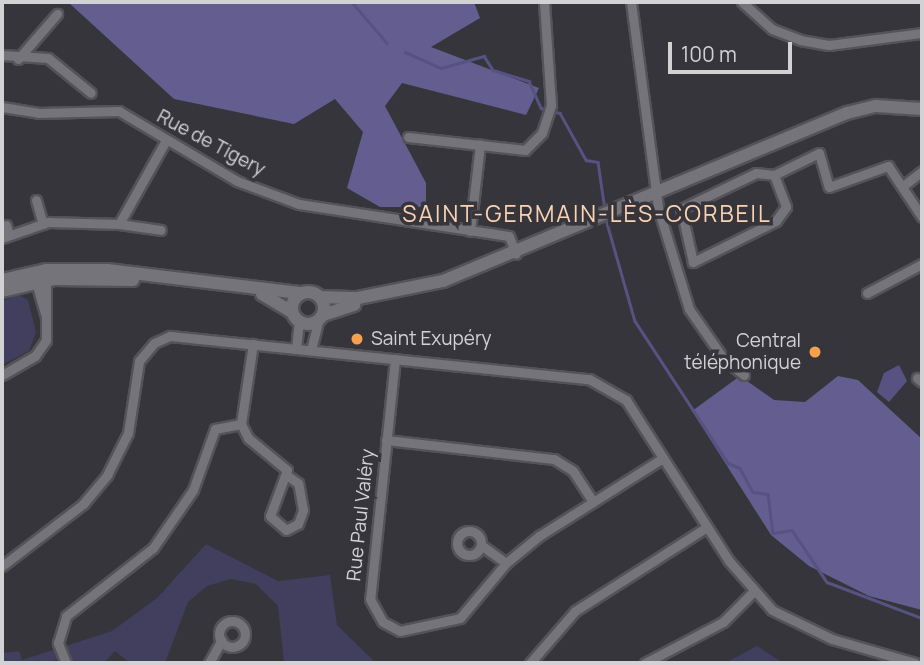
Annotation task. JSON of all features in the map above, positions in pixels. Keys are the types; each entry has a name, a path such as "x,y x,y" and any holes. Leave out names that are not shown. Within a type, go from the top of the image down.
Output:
{"main road":[{"path":"657,198 847,113 876,106 922,109"},
{"path":"2,280 40,279 251,292 296,316 320,318 443,288 849,118 876,111 922,115"},
{"path":"2,290 72,268 147,274 339,300 421,287 606,219"},
{"path":"296,316 300,293"},
{"path":"320,296 320,318"}],"street":[{"path":"408,137 525,150 548,116 551,105 544,2"},
{"path":"631,2 657,198 695,321 744,374"},
{"path":"741,2 772,29 800,40 830,45 922,33"},
{"path":"18,59 57,14"},
{"path":"2,55 18,59 48,58 91,93"},
{"name":"Rue de Tigery","path":"2,107 49,114 103,107 237,181 299,204 509,236 516,254"},
{"path":"119,223 165,142"},
{"path":"470,231 480,145"},
{"path":"774,175 786,206 776,221 693,262 681,209 756,173 774,175 819,153 830,187 881,163 903,186 922,217"},
{"path":"903,186 922,171"},
{"path":"36,200 43,224"},
{"path":"6,225 6,237 43,224 119,223 162,230"},
{"path":"867,293 922,264"},
{"path":"2,375 38,354 49,324 40,279"},
{"path":"40,279 45,303"},
{"path":"296,316 296,349"},
{"path":"311,350 320,318"},
{"path":"2,566 83,504 107,475 128,433 137,367 148,348 179,336 311,350 601,382 626,400 707,527 753,592 803,628 904,662 915,663"},
{"path":"241,424 253,344"},
{"name":"Rue Paul Valéry","path":"395,359 370,593 383,622 410,632 451,623 506,563 593,502 663,458"},
{"path":"241,424 289,477 298,483 303,510 298,524 286,530 270,516 279,485 289,477"},
{"path":"66,663 58,643 66,616 153,548 192,490 215,429 241,424"},
{"path":"386,440 554,459 573,471 593,502"},
{"path":"530,663 575,611 707,527"},
{"path":"481,545 506,563"},
{"path":"645,663 723,622 753,592"},
{"path":"209,663 222,640"}],"shaded area":[{"path":"68,2 474,2 480,18 431,47 539,88 526,115 402,83 385,106 426,183 426,207 380,207 347,188 363,132 335,99 294,124 174,99"},
{"path":"19,295 28,300 36,332 29,351 2,365 2,301"},
{"path":"899,365 907,381 889,402 877,392 884,373"},
{"path":"740,376 774,400 805,402 838,376 858,380 922,439 922,610 869,596 809,566 771,535 692,411"},
{"path":"206,544 278,581 330,575 337,625 376,663 284,663 278,606 256,584 231,579 207,586 188,602 165,663 130,663 115,651 104,663 74,663 67,654 50,663 2,663 2,653 19,651 22,660 112,631 157,598"},
{"path":"757,646 783,663 725,663"}],"waterway":[{"path":"352,2 387,43"},
{"path":"405,52 441,68 484,56 493,70 529,81 541,108 560,113 586,160 598,162 605,210"},
{"path":"605,216 635,321 728,463 740,468 753,492 768,494 773,533 792,530 827,582 922,618"}],"place":[{"name":"Saint Exupéry","path":"357,339"},
{"name":"Central téléphonique","path":"815,352"}],"district":[{"name":"SAINT-GERMAIN-LÈS-CORBEIL","path":"587,213"}]}
